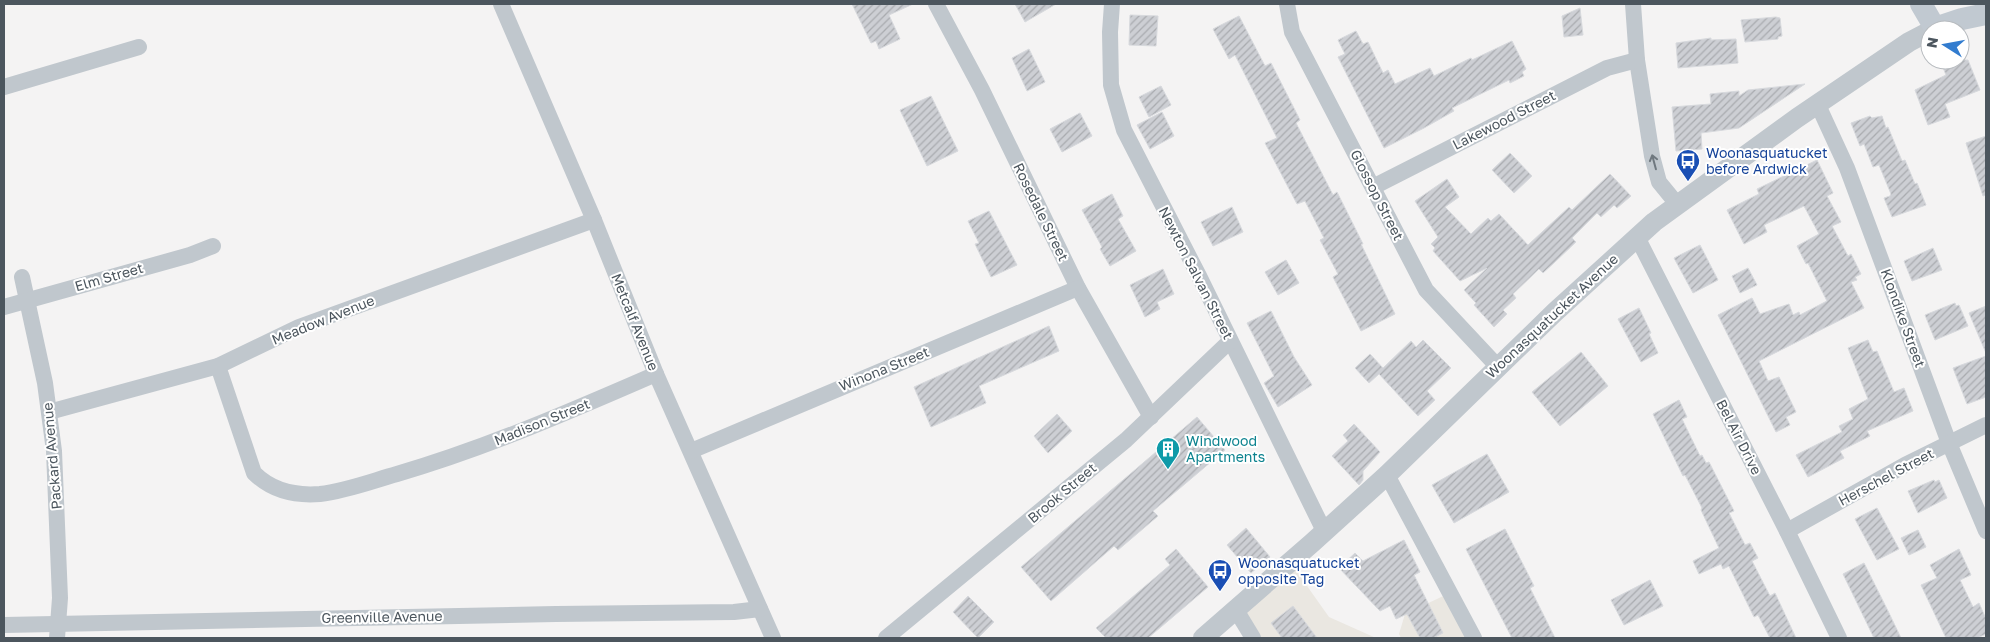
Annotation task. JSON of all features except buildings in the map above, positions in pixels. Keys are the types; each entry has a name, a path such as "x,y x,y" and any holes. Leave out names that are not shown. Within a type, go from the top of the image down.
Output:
{"main road":[{"path":"1920,4 1927,20"},
{"name":"Woonasquatucket Avenue","path":"1959,20 1986,14"}],"street":[{"name":"Metcalf Avenue","path":"501,4 594,220 656,374 773,638"},
{"name":"Rosedale Street","path":"936,4 982,90 1078,288 1150,417"},
{"name":"Newton Salvan Street","path":"1112,4 1110,32 1111,85 1124,130 1324,531"},
{"name":"Glossop Street","path":"1287,4 1292,32 1426,290 1498,366"},
{"path":"1633,4 1637,60 1652,156 1659,182 1677,204"},
{"name":"Woonasquatucket Avenue","path":"1203,638 1386,475 1554,312 1637,237 1677,204 1909,42 1920,36"},
{"path":"4,87 139,47"},
{"name":"Lakewood Street","path":"1372,187 1607,68 1637,60"},
{"name":"Klondike Street","path":"1818,105 1848,168 1949,443 1986,531"},
{"name":"Meadow Avenue","path":"50,412 218,366 299,327 594,220"},
{"name":"Bel Air Drive","path":"1637,237 1787,531 1839,638"},
{"name":"Elm Street","path":"4,307 190,255 213,246"},
{"name":"Packard Avenue","path":"22,277 50,412 54,451 60,588 58,631"},
{"name":"Winona Street","path":"691,451 1078,288"},
{"name":"Brook Street","path":"886,638 1126,440 1230,341"},
{"name":"Madison Street","path":"218,366 254,472 263,482 273,487 297,493 320,494 356,486 425,466 542,423 656,374"},
{"name":"Herschel Street","path":"1787,531 1905,465 1986,425"},
{"path":"1386,475 1474,638"},
{"name":"Greenville Avenue","path":"4,625 58,631 734,612 760,609"},
{"path":"1236,610 1253,638"}],"shaded area":[{"path":"1295,569 1329,617 1376,638 1255,638 1240,611"},
{"path":"1454,591 1480,638 1401,638 1399,634 1405,614"}],"place":[{"name":"Woonasquatucket before Ardwick","path":"1688,182"},
{"name":"Windwood Apartments","path":"1168,470"},
{"name":"Woonasquatucket opposite Tag","path":"1220,592"}]}
